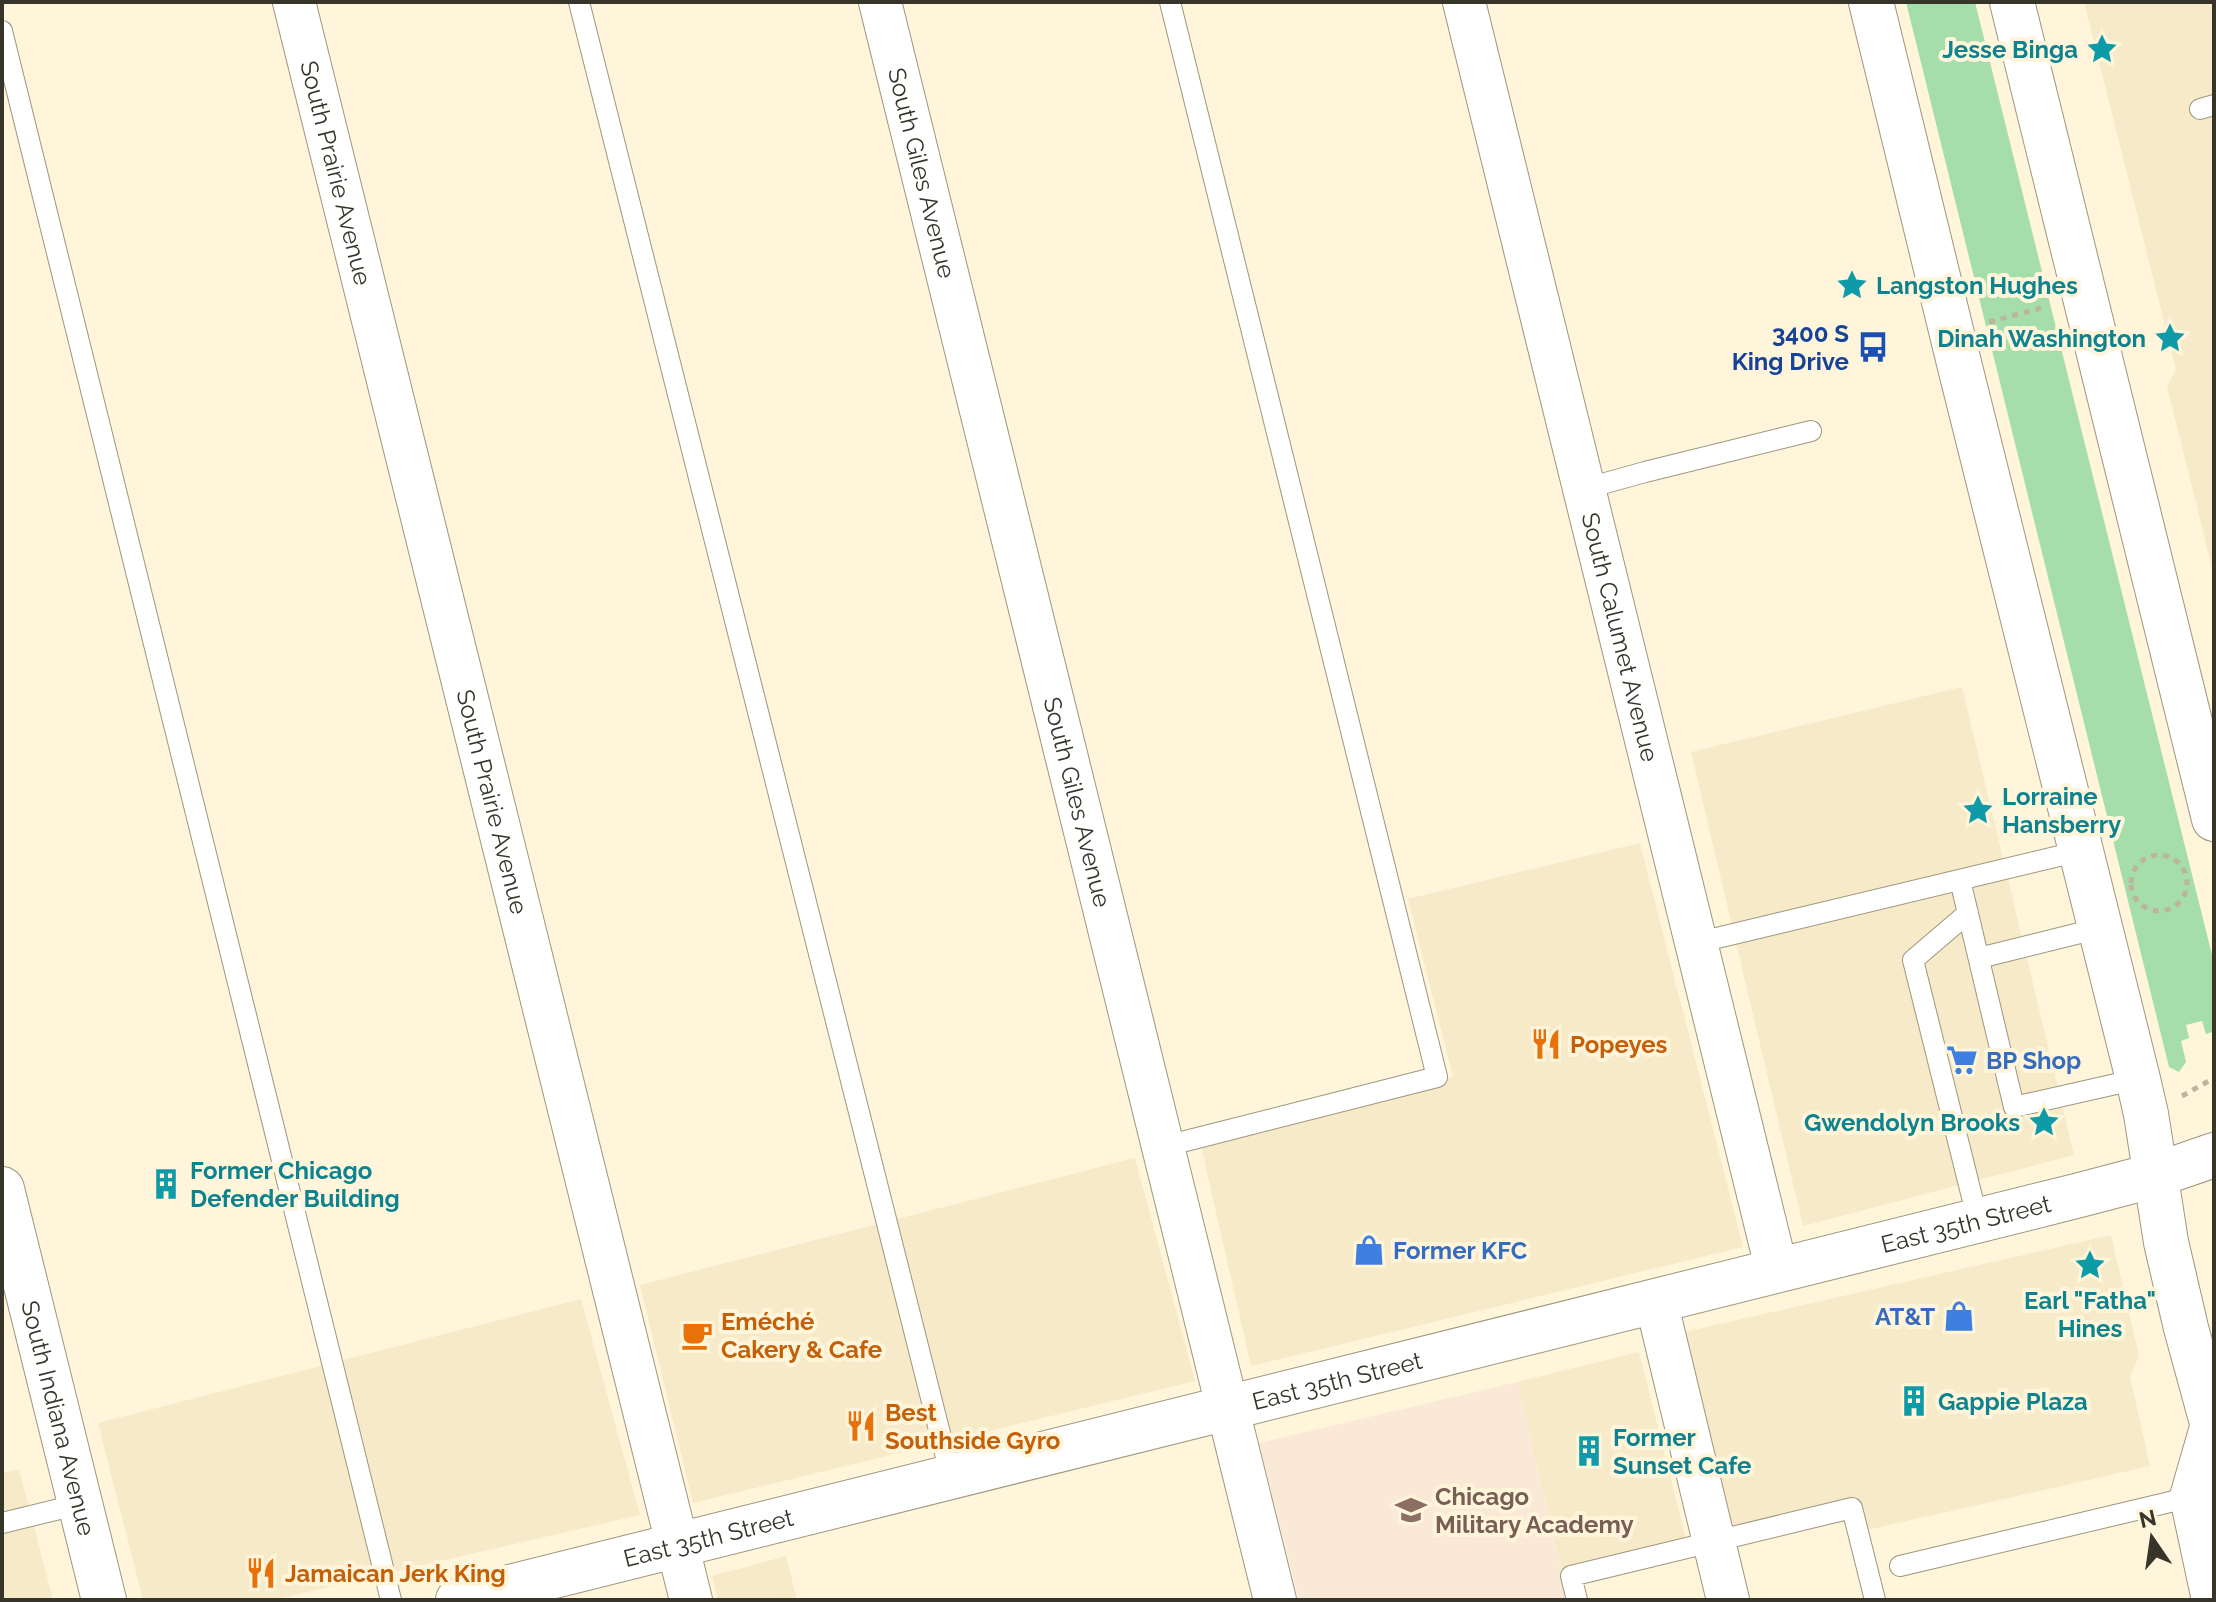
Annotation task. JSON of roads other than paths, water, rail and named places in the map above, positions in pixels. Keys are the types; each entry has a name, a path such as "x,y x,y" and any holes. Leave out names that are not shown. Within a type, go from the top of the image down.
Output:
{"main road":[{"path":"1871,2 2138,1079 2166,1242 2213,1427"},
{"path":"2012,2 2214,819"},
{"name":"East 35th Street","path":"458,1600 1978,1221 2156,1175 2214,1155"},
{"name":"South Indiana Avenue","path":"2,1189 104,1600"}],"street":[{"name":"South Prairie Avenue","path":"294,2 691,1600"},
{"name":"South Giles Avenue","path":"880,2 1275,1600"},
{"name":"South Calumet Avenue","path":"1464,2 1777,1271"},
{"path":"1656,1301 1728,1600"},
{"path":"2213,1427 2191,1497 2213,1600"}],"lane":[{"path":"579,2 951,1477"},
{"path":"1162,1147 1437,1077 1170,2"},
{"path":"2,31 391,1600"},
{"path":"1584,489 1811,431"},
{"path":"1696,943 2080,851"},
{"path":"1960,880 2014,1107 2138,1079"},
{"path":"1968,913 1913,960 1978,1221"},
{"path":"1979,958 2100,928"},
{"path":"1900,1566 2191,1497"},
{"path":"2,1523 80,1504"},
{"path":"1577,1600 1571,1576 1852,1508 1875,1600"}],"place":[{"name":"Jesse Binga","path":"2102,49"},
{"name":"Langston Hughes","path":"1852,285"},
{"name":"Dinah Washington","path":"2170,338"},
{"name":"3400 S King Drive","path":"1873,347"},
{"name":"Lorraine Hansberry","path":"1978,810"},
{"name":"Popeyes","path":"1546,1044"},
{"name":"BP Shop","path":"1962,1060"},
{"name":"Gwendolyn Brooks","path":"2044,1122"},
{"name":"Former Chicago Defender Building","path":"166,1184"},
{"name":"Former KFC","path":"1369,1250"},
{"name":"Earl \"Fatha\" Hines","path":"2090,1265"},
{"name":"AT&T","path":"1959,1316"},
{"name":"Eméché Cakery & Cafe","path":"697,1335"},
{"name":"Gappie Plaza","path":"1914,1401"},
{"name":"Best Southside Gyro","path":"861,1426"},
{"name":"Former Sunset Cafe","path":"1589,1451"},
{"name":"Chicago Military Academy","path":"1411,1510"},
{"name":"Jamaican Jerk King","path":"261,1573"}]}
